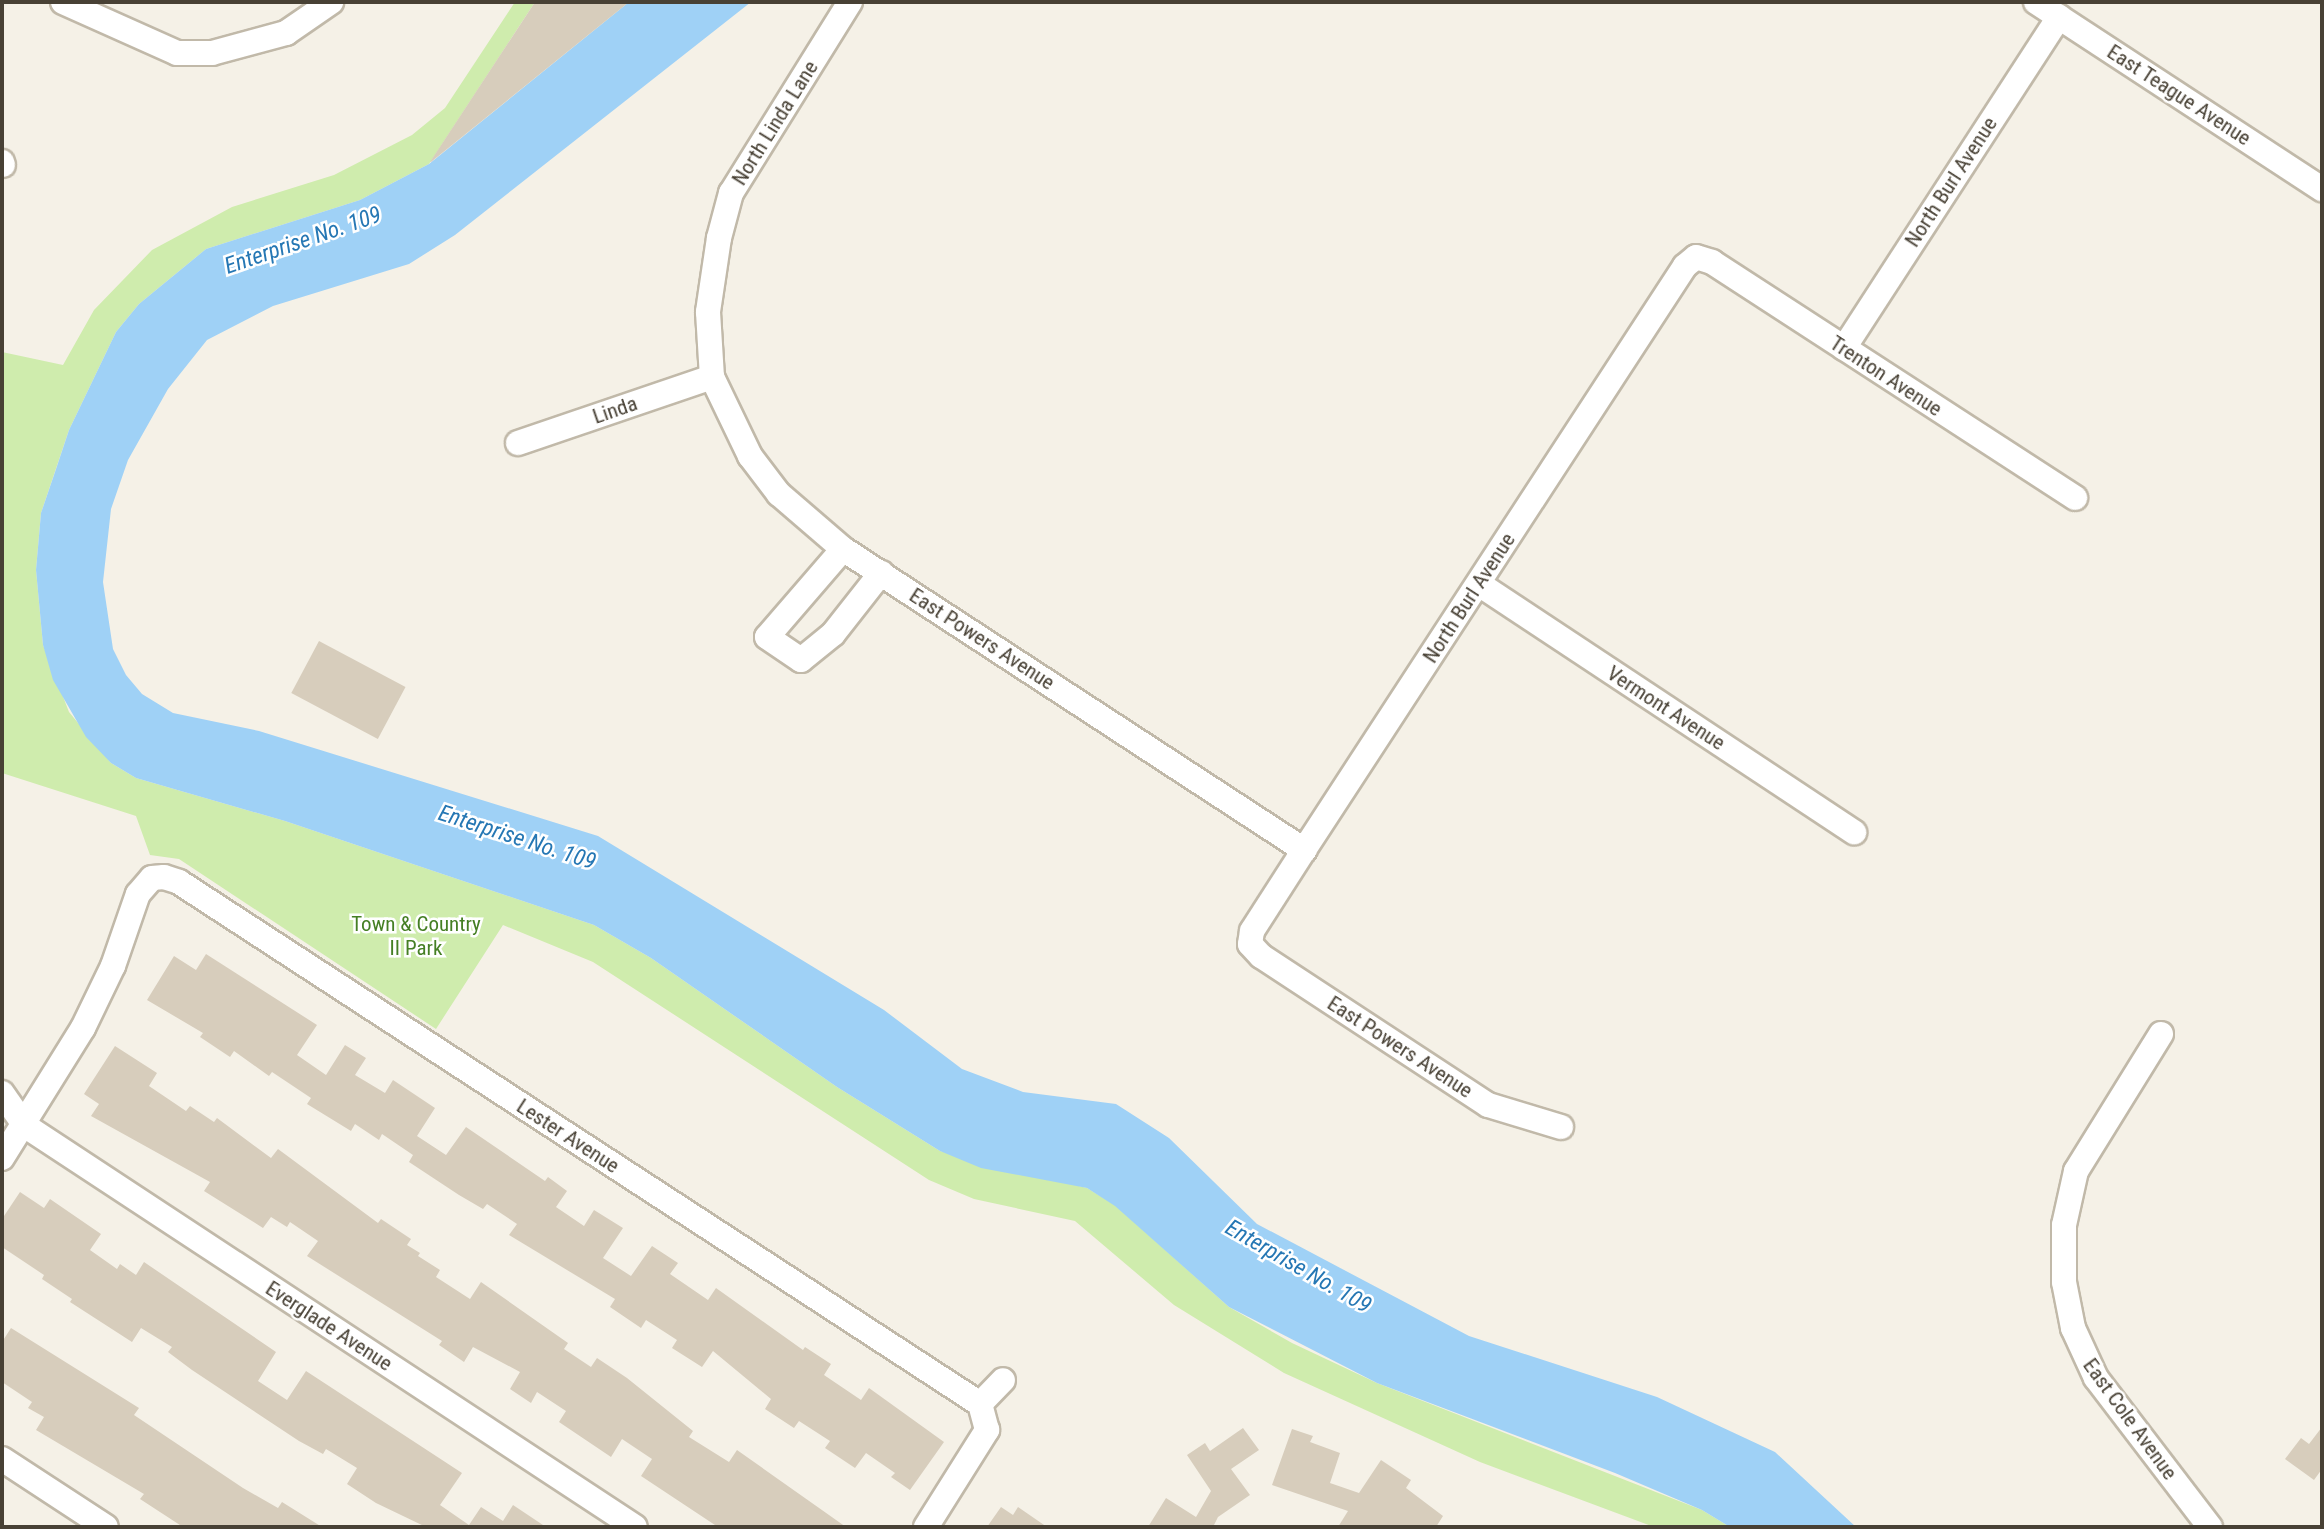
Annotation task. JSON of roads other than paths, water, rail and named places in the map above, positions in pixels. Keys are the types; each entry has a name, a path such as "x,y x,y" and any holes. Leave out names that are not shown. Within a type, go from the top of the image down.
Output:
{"street":[{"path":"63,2 177,53 212,54 286,33 331,2"},
{"name":"North Linda Lane","path":"712,377 708,312 732,193 850,2"},
{"name":"East Teague Avenue","path":"2036,2 2322,189"},
{"name":"North Burl Avenue","path":"1843,348 2059,17"},
{"name":"North Burl Avenue","path":"1250,944 1252,931 1304,850 1685,266 1696,257"},
{"name":"Trenton Avenue","path":"1696,257 1712,262 2075,498"},
{"name":"Linda","path":"518,443 712,377"},
{"name":"East Powers Avenue","path":"712,377 750,456 779,494 843,549 1304,850"},
{"path":"843,549 767,637 802,660 834,634 881,573"},
{"name":"Vermont Avenue","path":"1479,584 1854,832"},
{"name":"Lester Avenue","path":"13,1125 83,1028 113,966 138,894 152,878 178,882 980,1404"},
{"name":"East Powers Avenue","path":"1250,944 1261,956 1488,1105 1561,1127"},
{"name":"East Cole Avenue","path":"2161,1034 2076,1171 2064,1225 2065,1293 2073,1328 2096,1378 2210,1527"},
{"name":"Everglade Avenue","path":"2,1093 13,1125 635,1527"},
{"path":"2,1158 13,1125"},
{"path":"926,1527 987,1430 980,1404 1003,1380"},
{"path":"2,1459 106,1527"}],"water":[{"name":"Enterprise No. 109","path":"629,2 751,2 455,235 409,264 273,306 207,340 168,389 128,460 111,509 103,582 113,649 126,675 142,694 173,713 259,731 598,836 884,1010 962,1069 1023,1092 1116,1104 1169,1138 1257,1224 1469,1336 1657,1397 1775,1452 1856,1527 1730,1527 1702,1510 1615,1473 1377,1383 1229,1307 1115,1206 1087,1188 981,1168 940,1151 837,1087 651,958 594,925 285,821 136,778 111,763 86,737 53,680 43,645 36,570 41,513 69,430 116,332 139,304 206,249 360,200 429,164"}],"park label":[{"name":"Town & Country II Park","path":"416,936"}]}
